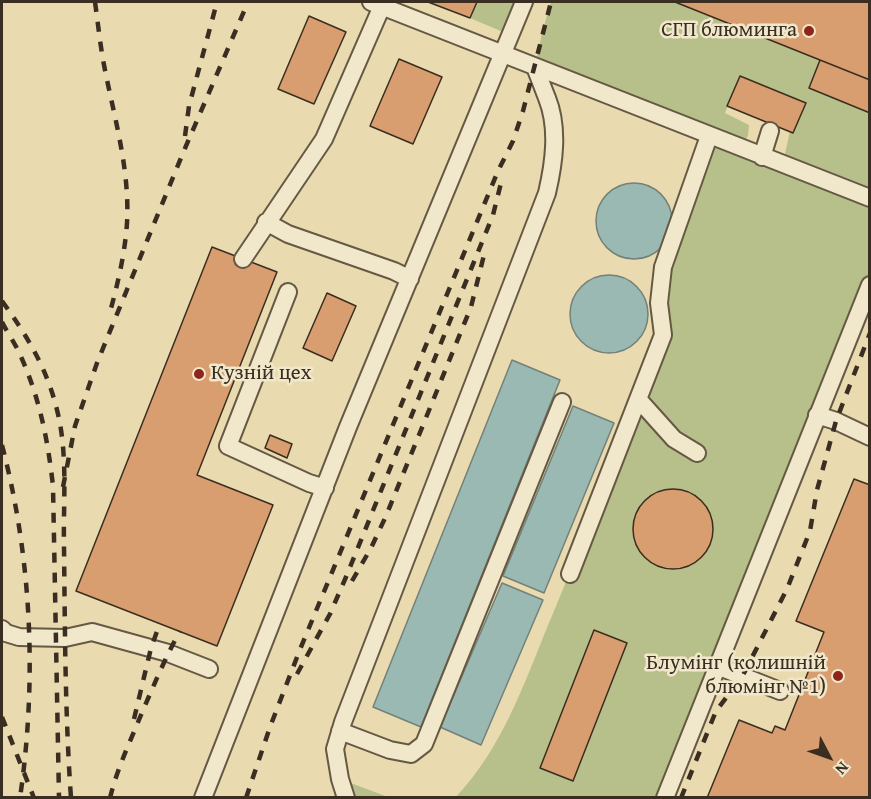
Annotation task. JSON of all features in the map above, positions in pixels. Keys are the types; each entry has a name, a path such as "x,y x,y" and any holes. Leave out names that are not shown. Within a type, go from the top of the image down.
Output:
{"lane":[{"path":"203,798 325,488 524,2"},
{"path":"243,259 324,139 376,4 870,198"},
{"path":"346,798 340,780 335,749 340,731 359,675 547,193 554,164 552,121 548,99 535,67"},
{"path":"762,156 770,131"},
{"path":"570,574 663,335 659,303 663,267 709,136"},
{"path":"266,222 288,234 410,279"},
{"path":"665,798 870,285"},
{"path":"288,292 228,446 325,488"},
{"path":"639,400 674,439 697,453"},
{"path":"340,731 390,750 411,754 424,744 561,402"},
{"path":"817,416 836,421 870,437"},
{"path":"2,629 6,633 19,637 65,638 92,632 168,653 209,669"},
{"path":"717,666 780,692"}],"green space":[{"path":"477,2 524,2 510,35 470,18"},
{"path":"551,2 675,2 820,60 809,88 869,113 869,285 665,797 455,798 472,778 499,737 520,693 663,335 659,303 709,136 535,67","holes":["740,76 806,103 793,132 790,131 785,154 787,163 741,146 748,136 749,125 725,113"]},
{"path":"340,779 388,797 346,797"}],"water":[{"path":"627,183 641,183 655,189 666,200 672,214 669,236 661,248 641,259 627,259 613,253 602,242 596,228 596,214 602,200 613,189"},
{"path":"601,275 617,275 631,281 642,292 648,306 648,322 642,336 631,347 617,353 601,353 587,347 576,336 570,322 570,306 576,292 587,281"},
{"path":"512,360 560,380 421,727 373,707"},
{"path":"573,406 614,423 544,593 503,576"},
{"path":"502,583 543,600 481,745 440,727"}],"building":[{"path":"428,2 477,2 470,18"},
{"name":"СГП блюминга","path":"675,2 870,2 870,80"},
{"path":"309,16 346,32 314,104 278,89"},
{"path":"399,59 442,77 413,144 370,126"},
{"path":"820,60 870,80 870,113 809,88"},
{"path":"740,76 806,103 793,133 727,106"},
{"name":"Кузній цех","path":"212,247 277,272 197,475 273,505 217,646 76,591"},
{"path":"327,293 356,306 332,361 303,348"},
{"path":"270,435 292,444 287,458 265,448"},
{"name":"Блумінг (колишній блюмінг №1)","path":"854,479 870,485 870,798 707,798 739,720 772,733 775,726 785,730 824,632 796,621"},
{"path":"673,489 688,492 701,501 710,514 713,529 710,544 701,557 688,566 673,569 658,566 645,557 636,544 633,529 636,514 645,501 658,492"},
{"path":"594,630 627,643 573,781 540,768"}],"railway":[{"path":"95,2 103,57 124,163 127,203 123,257 110,312"},
{"path":"185,136 189,106 217,2"},
{"path":"63,487 75,426 97,363 248,2"},
{"path":"246,798 299,652 498,171 513,141 551,2"},
{"path":"297,674 330,614 346,577 493,215 502,179"},
{"path":"352,581 386,516 471,307 485,251"},
{"path":"2,301 29,341 43,368 54,398 61,430 64,464 66,672 71,798"},
{"path":"2,322 20,354 34,390 46,437 53,486 59,798"},
{"path":"681,798 716,711 742,677 787,589 810,531 817,490 836,421 870,333"},
{"path":"2,445 20,532 29,620 29,709 20,798"},
{"path":"134,719 151,648 160,623"},
{"path":"110,798 128,745 180,631"},
{"path":"2,717 34,798"}],"place":[{"name":"СГП блюминга","path":"809,31"},
{"name":"Кузній цех","path":"199,374"},
{"name":"Блумінг (колишній блюмінг №1)","path":"838,676"}]}
